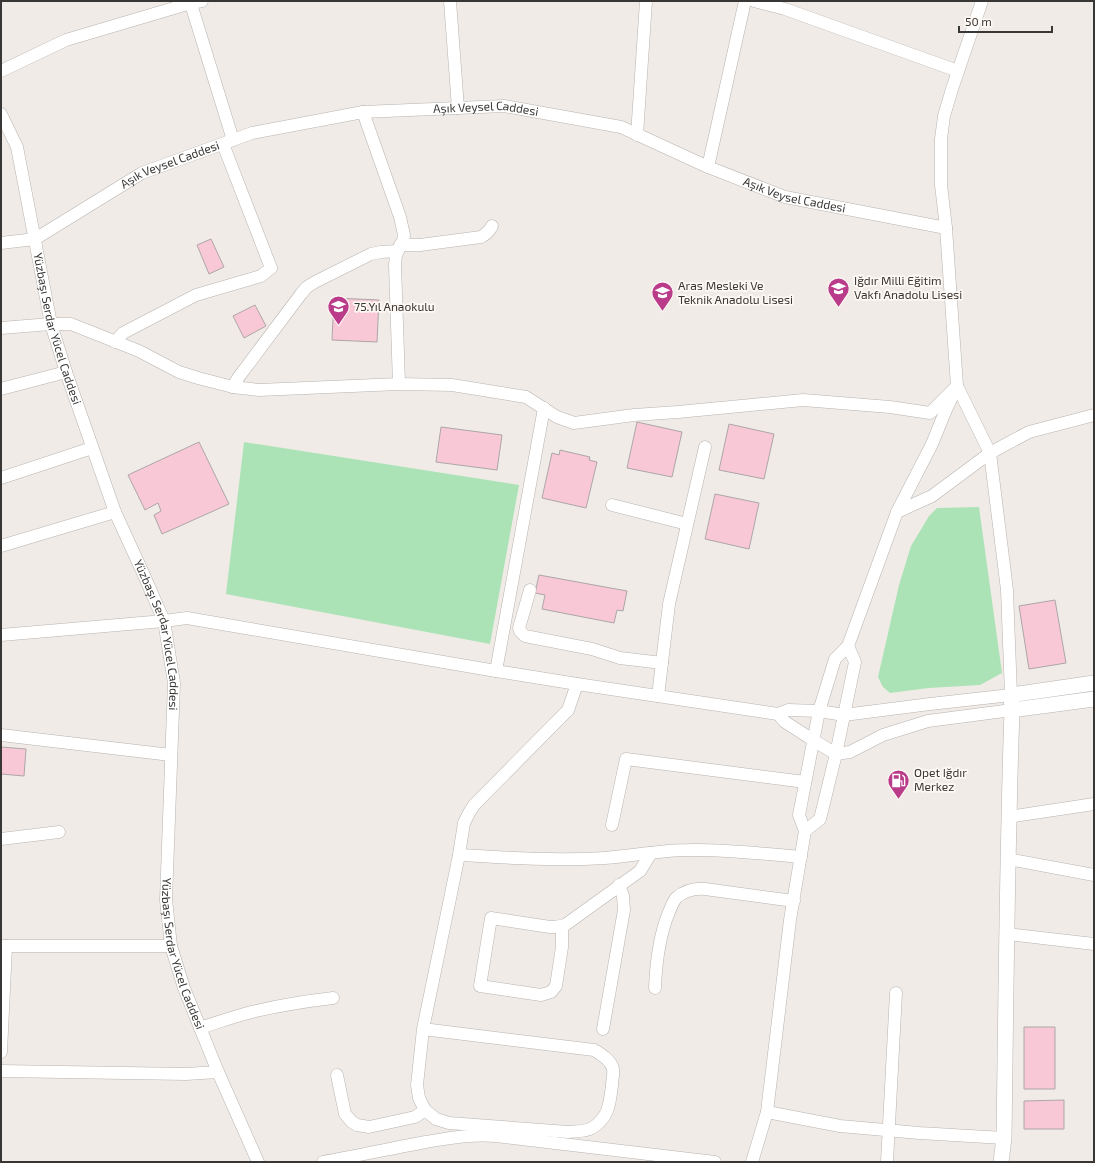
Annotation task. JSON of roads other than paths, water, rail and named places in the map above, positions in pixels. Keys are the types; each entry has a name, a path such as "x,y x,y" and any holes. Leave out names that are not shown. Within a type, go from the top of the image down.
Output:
{"main road":[{"path":"1002,1162 1004,1138 1008,817 1012,710 1011,695 1094,683"},
{"path":"1012,710 1094,699"}],"street":[{"path":"450,1 458,108"},
{"path":"637,135 646,1"},
{"path":"708,167 745,1"},
{"path":"754,1 785,9 958,71"},
{"path":"1,635 187,618 496,671 778,714 788,710 819,711 844,715 1011,695 1007,590 990,453 957,386 946,228 941,185 941,139 944,116 982,1"},
{"path":"1,71 66,40 194,2 228,142 271,268 261,276 196,296 123,333 115,342"},
{"name":"Aşık Veysel Caddesi","path":"35,239 142,173 252,133 363,112 504,106 621,128 708,167 785,198 946,228"},
{"path":"363,112 400,217 404,235 403,241 396,255 395,265 400,384"},
{"name":"Yüzbaşı Serdar Yücel Caddesi","path":"1,114 17,147 51,324 66,372 115,512 144,573 164,621 174,682 166,900 171,946 184,988 200,1028 258,1162"},
{"path":"233,388 242,372 307,287 366,256 399,248 481,237 490,231 492,226"},
{"path":"1,243 35,239"},
{"path":"1,328 71,324 139,351 179,372 233,388 259,390 400,384 452,385 526,397 557,416 574,423 634,415 803,400 890,407 930,413 957,386"},
{"path":"1,389 66,372"},
{"path":"752,1162 767,1112 794,901 805,831 799,815 819,711 835,659 848,646 897,512 932,444 957,386"},
{"path":"496,671 544,408"},
{"path":"897,512 932,496 990,453 1029,432 1094,415"},
{"path":"658,696 669,604 705,447"},
{"path":"1,478 92,448"},
{"path":"612,505 687,524"},
{"path":"1,546 115,512"},
{"path":"530,590 519,628 524,636 592,649 620,658 662,663"},
{"path":"805,831 820,819 836,754 855,662 848,646"},
{"path":"423,1029 594,1050 606,1059 613,1070 610,1103 608,1109 598,1124 586,1130 568,1132 449,1123 436,1119 425,1110 421,1105 417,1092 423,1029 459,855 464,823 474,805 568,710 577,684"},
{"path":"778,714 785,722 836,754 850,752 883,735 928,721 1012,710"},
{"path":"1,735 171,755"},
{"path":"612,825 626,759 805,782"},
{"path":"1008,817 1094,804"},
{"path":"1,840 59,832"},
{"path":"459,855 540,859 577,859 632,856 689,850 714,850 801,857"},
{"path":"561,926 562,947 556,986 551,992 541,995 480,986 491,918 550,927 561,926 569,923 640,871 651,853"},
{"path":"1008,859 1094,875"},
{"path":"603,1029 624,910 623,896 619,885"},
{"path":"655,988 658,951 662,932 674,902 681,894 692,889 705,889 794,901"},
{"path":"1007,934 1094,944"},
{"path":"1,1052 3,946 171,946"},
{"path":"887,1162 896,993"},
{"path":"200,1028 255,1011 333,998"},
{"path":"1,1071 186,1074 218,1072"},
{"path":"337,1075 345,1114 352,1122 358,1125 369,1127 415,1116 425,1110"},
{"path":"767,1112 840,1126 1004,1138"},
{"path":"323,1162 459,1137 475,1136 496,1136 715,1162"}],"place":[{"name":"Iğdır Milli Eğitim Vakfı Anadolu Lisesi","path":"838,308"},
{"name":"Aras Mesleki Ve Teknik Anadolu Lisesi","path":"663,312"},
{"name":"75.Yıl Anaokulu","path":"338,326"},
{"name":"Opet Iğdır Merkez","path":"899,800"}]}
